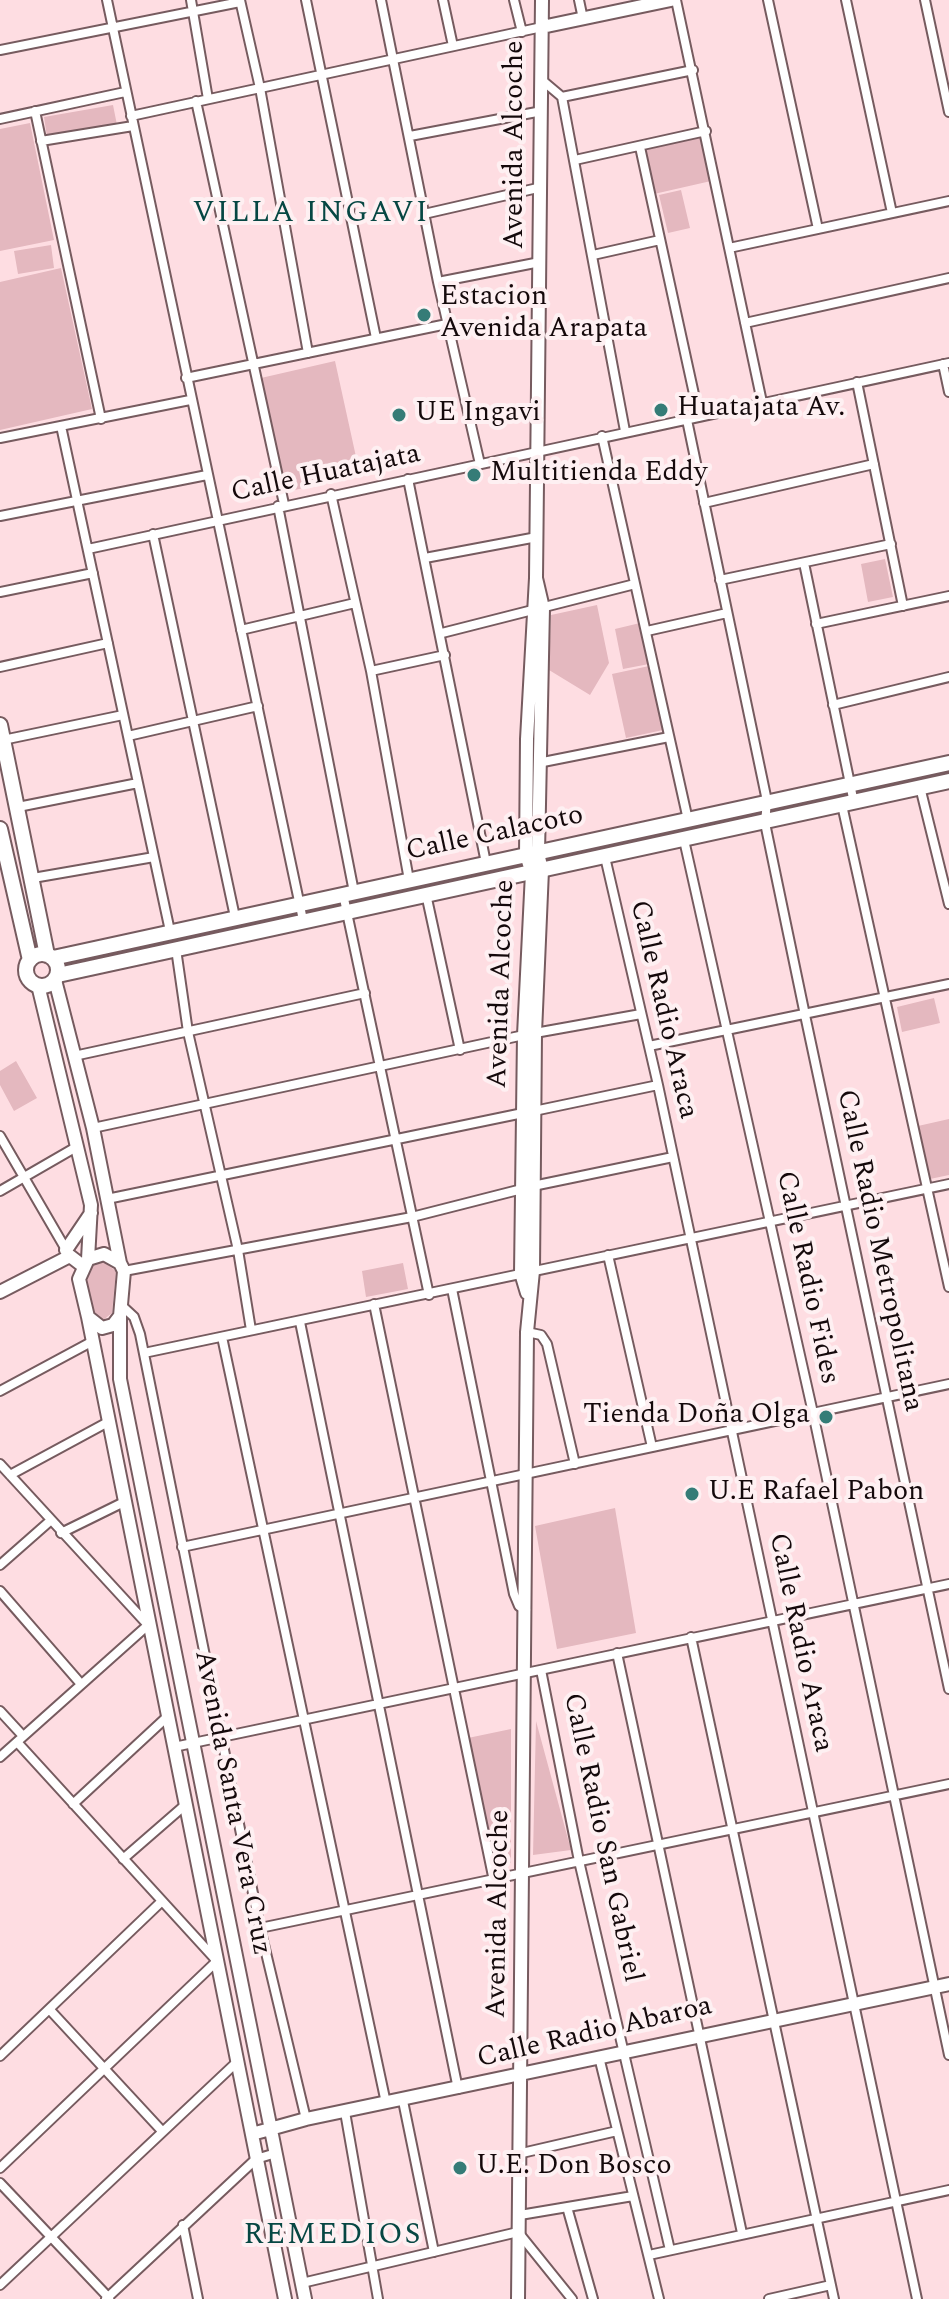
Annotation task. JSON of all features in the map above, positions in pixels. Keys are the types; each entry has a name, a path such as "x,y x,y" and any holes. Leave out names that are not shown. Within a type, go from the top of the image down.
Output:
{"main road":[{"path":"0,725 56,977"},
{"name":"Calle Calacoto","path":"30,960 949,763"},
{"name":"Calle Calacoto","path":"38,985 56,977 303,920 949,781"},
{"path":"0,829 30,960 26,972 38,985"}],"street":[{"path":"107,0 303,920"},
{"path":"191,0 208,99"},
{"path":"306,0 376,338"},
{"path":"381,0 438,282 480,464"},
{"path":"443,0 453,46"},
{"path":"514,0 522,32"},
{"name":"Avenida Alcoche","path":"532,854 538,763 536,578 542,0"},
{"path":"579,0 583,19"},
{"path":"768,0 818,229"},
{"path":"846,0 892,213"},
{"path":"925,0 949,112"},
{"path":"0,50 240,1 260,88 308,353"},
{"path":"131,116 666,1 693,70 762,402"},
{"path":"562,97 693,70"},
{"path":"543,81 562,97 625,431"},
{"path":"0,119 125,92"},
{"path":"196,101 281,505 348,893 346,911 429,1295"},
{"path":"35,111 101,419"},
{"path":"410,136 542,111"},
{"path":"41,141 133,126"},
{"path":"575,160 706,131"},
{"path":"640,147 699,417"},
{"path":"424,214 542,187"},
{"path":"729,248 949,201"},
{"path":"593,255 660,240"},
{"path":"438,282 540,262"},
{"path":"745,323 949,278"},
{"path":"186,378 447,324"},
{"path":"946,363 949,392"},
{"name":"Calle Huatajata","path":"88,549 946,363"},
{"path":"857,382 903,606"},
{"path":"0,438 190,400"},
{"name":"Calle Radio Metropolitana","path":"687,420 767,801 765,823 949,1689"},
{"path":"61,426 170,931"},
{"path":"602,436 688,820"},
{"path":"704,503 874,464"},
{"path":"0,516 207,475"},
{"path":"408,479 442,633 486,863"},
{"path":"331,494 371,671 409,880"},
{"path":"153,534 235,917"},
{"path":"425,558 537,537"},
{"path":"720,580 891,544"},
{"path":"804,563 850,784 848,804 886,1000 949,1287"},
{"path":"0,592 93,573"},
{"path":"442,633 635,584"},
{"path":"816,624 949,596"},
{"path":"241,630 355,603"},
{"name":"Avenida Alcoche","path":"527,1610 525,1471 529,1034 537,871 532,854 537,609"},
{"path":"647,631 727,613"},
{"path":"0,667 108,643"},
{"path":"371,671 445,655"},
{"path":"833,705 949,677"},
{"path":"128,736 258,706"},
{"path":"3,740 123,715"},
{"path":"538,763 669,737"},
{"path":"18,807 138,783"},
{"path":"920,787 949,904"},
{"name":"Calle Radio Fides","path":"684,840 813,1413 949,2055"},
{"path":"33,878 154,857"},
{"name":"Calle Radio Araca","path":"605,857 692,1240 917,2299"},
{"path":"426,894 460,1050"},
{"path":"176,949 188,1032 219,1178 238,1250 251,1330"},
{"path":"56,977 93,1128 122,1267"},
{"path":"649,1046 886,1000 949,984"},
{"path":"38,985 78,1146 91,1213 85,1262"},
{"path":"74,1056 365,993"},
{"path":"93,1128 382,1069 529,1034 641,1014"},
{"path":"107,1199 658,1085"},
{"path":"0,1136 68,1253 85,1262"},
{"path":"0,1191 78,1146"},
{"path":"85,1262 104,1254 122,1267 238,1250 412,1217 528,1187 673,1157"},
{"path":"144,1353 692,1240 845,1203 949,1184"},
{"path":"0,1292 68,1253 91,1213"},
{"path":"608,1255 652,1447"},
{"name":"Avenida Santa Vera Cruz","path":"85,1262 79,1279 285,2299"},
{"name":"Avenida Santa Vera Cruz","path":"122,1267 120,1379 305,2299"},
{"name":"Calle Radio San Gabriel","path":"452,1289 514,1594 519,1606 527,1610 526,1673"},
{"path":"374,1304 494,1881"},
{"path":"88,1317 102,1328 113,1325 120,1310 134,1317 144,1353 260,1928 306,2119"},
{"path":"300,1322 459,2090"},
{"path":"527,1332 541,1335 547,1344 575,1464"},
{"path":"222,1337 386,2103"},
{"path":"0,1391 93,1341"},
{"path":"182,1547 525,1471 575,1464 949,1384"},
{"path":"10,1475 108,1422"},
{"path":"0,1464 148,1625 0,1757"},
{"path":"61,1533 124,1502"},
{"path":"0,1565 50,1521"},
{"path":"174,1747 949,1584"},
{"path":"0,1591 81,1684"},
{"path":"691,1637 834,2299"},
{"path":"617,1653 742,2233"},
{"name":"Calle Radio San Gabriel","path":"541,1670 579,1861 670,2250"},
{"name":"Avenida Alcoche","path":"518,2299 526,1673"},
{"path":"0,1711 73,1804 217,1961 0,2168"},
{"path":"73,1804 168,1716"},
{"path":"260,1928 949,1784"},
{"path":"123,1859 184,1806"},
{"path":"0,2056 162,1901"},
{"name":"Calle Radio Abaroa","path":"252,2134 306,2119 459,2090 699,2035 856,2006 949,1984"},
{"path":"50,2010 162,2131"},
{"path":"599,2057 659,2299"},
{"path":"0,2285 238,2061"},
{"path":"403,2101 434,2252"},
{"path":"345,2112 378,2299"},
{"path":"522,2153 617,2131"},
{"path":"0,2183 108,2298 256,2159 276,2153"},
{"path":"649,2255 949,2190"},
{"path":"520,2215 633,2196"},
{"path":"567,2207 593,2299"},
{"path":"183,2225 198,2299"},
{"path":"302,2283 518,2232 572,2299"},
{"path":"769,2299 831,2285"}],"shaded area":[{"path":"113,105 117,125 47,137 44,117"},
{"path":"30,123 54,240 0,251 0,129"},
{"path":"701,137 711,181 654,194 645,150"},
{"path":"681,190 690,228 668,233 659,195"},
{"path":"51,245 54,268 18,274 14,251"},
{"path":"61,268 92,409 0,430 0,282"},
{"path":"335,361 360,475 286,492 261,378"},
{"path":"885,559 893,597 868,602 861,564"},
{"path":"597,605 609,663 590,695 549,670 551,615"},
{"path":"640,623 649,664 623,669 615,629"},
{"path":"649,666 663,730 626,738 612,674"},
{"path":"934,998 940,1023 902,1032 897,1007"},
{"path":"16,1061 37,1098 14,1111 0,1085 0,1071"},
{"path":"949,1119 949,1175 930,1179 918,1126"},
{"path":"102,1261 116,1271 112,1313 102,1321 94,1314 86,1277 91,1264"},
{"path":"403,1263 408,1289 366,1297 362,1271"},
{"path":"615,1508 636,1633 557,1649 535,1526"},
{"path":"536,1721 571,1850 533,1855"},
{"path":"511,1729 511,1863 497,1866 468,1738"}],"place":[{"name":"Estacion Avenida Arapata","path":"424,315"},
{"name":"Huatajata Av.","path":"661,410"},
{"name":"UE Ingavi","path":"399,415"},
{"name":"Multitienda Eddy","path":"474,475"},
{"name":"Tienda Doña Olga","path":"826,1417"},
{"name":"U.E Rafael Pabon","path":"692,1494"},
{"name":"U.E. Don Bosco","path":"460,2168"}],"district":[{"name":"VILLA INGAVI","path":"311,215"},
{"name":"REMEDIOS","path":"333,2237"}]}
